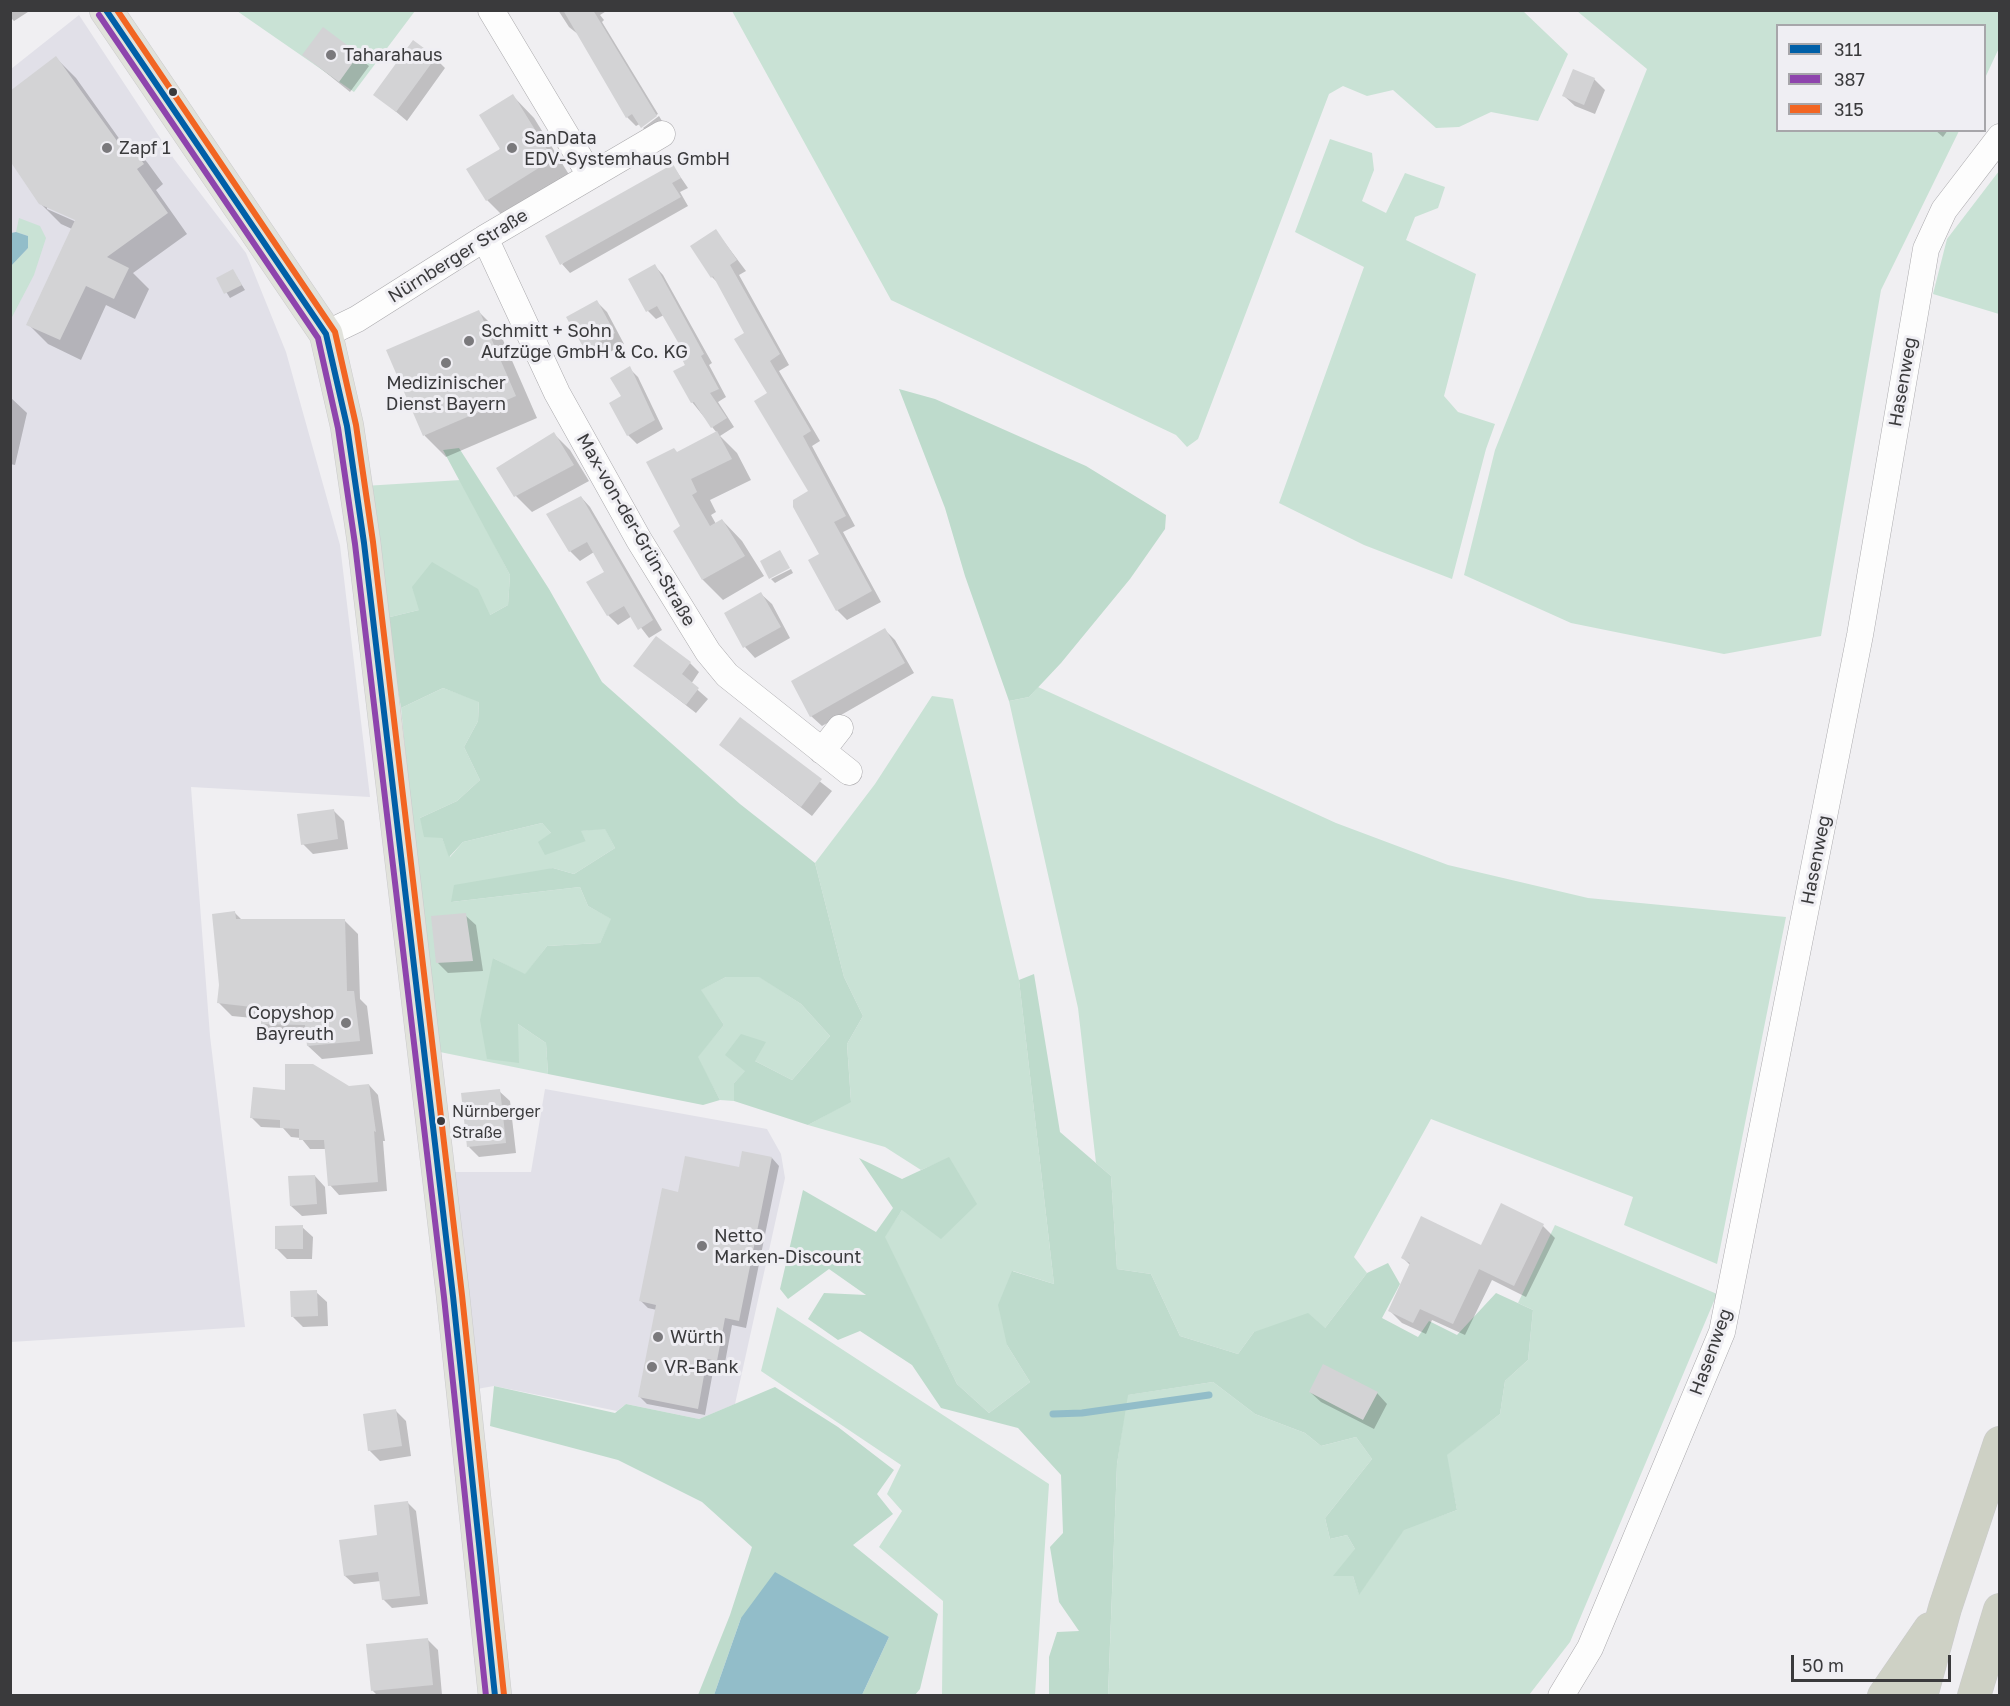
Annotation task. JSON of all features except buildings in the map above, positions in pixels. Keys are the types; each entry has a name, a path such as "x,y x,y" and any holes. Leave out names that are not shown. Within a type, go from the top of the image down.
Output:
{"highway":[{"path":"1921,1695 1945,1608 2000,1443"},
{"path":"1884,1695 1945,1608"},
{"path":"1974,1695 2000,1610"}],"main road":[{"path":"105,10 326,334 347,426 365,555 453,1296 495,1695"}],"street":[{"path":"491,10 590,175"},
{"name":"Nürnberger Straße","path":"326,334 376,308 485,238 662,134"},
{"name":"Hasenweg","path":"1561,1695 1590,1648 1722,1332 1860,635 1926,249 1944,210 2000,137"},
{"name":"Max-von-der-Grün-Straße","path":"485,238 557,393 639,540 708,652 727,675 849,772"},
{"path":"822,751 840,728"}],"shaded area":[{"path":"79,15 174,159 246,253 286,352 340,545 370,797 191,787 210,1036 245,1327 11,1342 11,69"},
{"path":"545,1089 767,1129 781,1154 785,1178 735,1404 699,1419 626,1404 617,1411 494,1386 471,1390 444,1172 531,1172"}],"green space":[{"path":"237,11 415,11 354,92"},
{"path":"732,11 1523,11 1568,54 1538,121 1491,112 1459,127 1436,128 1393,90 1367,96 1343,86 1329,94 1198,439 1187,447 1176,435 891,300"},
{"path":"1577,11 1999,11 1999,48 1986,76 1986,24 1776,24 1776,132 1959,132 1881,290 1821,636 1724,654 1571,623 1464,575 1495,450 1647,69"},
{"path":"1330,139 1372,153 1374,170 1362,201 1386,213 1405,173 1445,187 1438,208 1415,217 1406,240 1476,274 1444,396 1458,412 1495,424 1486,449 1452,579 1364,545 1279,503 1364,267 1295,232"},
{"path":"1999,171 1999,314 1933,294 1947,239"},
{"path":"19,218 40,226 46,238 34,275 11,319 11,266 28,248 28,236 16,232"},
{"path":"899,389 935,399 1086,466 1166,515 1165,529 1130,579 1061,663 1029,697 1009,701 965,576 945,508"},
{"path":"459,448 549,589 602,682 740,804 815,863 844,977 863,1016 847,1044 851,1102 808,1125 734,1101 734,1083 745,1071 725,1055 741,1034 766,1042 755,1061 792,1080 830,1036 801,1004 759,977 726,977 701,990 724,1025 698,1057 720,1100 703,1105 548,1074 546,1043 518,1024 519,1063 487,1059 480,1020 493,958 525,974 547,946 600,943 611,919 588,906 580,887 451,902 454,885 553,868 574,874 615,848 605,829 581,831 586,841 545,855 538,842 551,833 542,823 463,842 449,857 442,838 424,837 420,818 457,801 480,780 464,747 478,721 479,702 443,688 401,708 386,618 419,610 412,587 432,562 478,589 490,615 508,605 510,575 443,450"},
{"path":"461,480 510,575 508,605 490,615 419,610 386,618 364,486"},
{"path":"1038,687 1336,823 1448,865 1588,898 1786,917 1717,1264 1624,1225 1633,1197 1431,1119 1354,1257 1367,1273 1325,1328 1254,1332 1238,1354 1180,1336 1151,1274 1117,1269 1111,1176 1096,1163 1078,1008 1009,701 1029,697"},
{"path":"443,688 479,701 478,721 464,747 480,780 457,801 420,818 442,838 450,857 463,842 542,823 551,833 586,841 580,831 605,828 615,848 574,874 553,868 451,902 580,887 588,906 612,919 600,943 547,946 525,975 493,958 518,1024 546,1043 548,1074 435,1051 401,708"},
{"path":"932,696 953,699 1019,980 1054,1284 1013,1271 1007,1345 1030,1382 989,1413 957,1384 884,1237 902,1210 949,1158 921,1170 885,1147 808,1125 851,1101 847,1044 863,1016 844,977 815,863 875,784"},
{"path":"1034,974 1060,1132 1111,1176 1117,1269 1151,1274 1180,1336 1238,1354 1254,1332 1308,1313 1325,1328 1367,1273 1388,1263 1400,1284 1382,1318 1418,1337 1429,1321 1457,1335 1496,1293 1533,1310 1528,1360 1505,1381 1500,1414 1447,1455 1457,1510 1404,1530 1359,1595 1353,1576 1333,1576 1355,1549 1347,1535 1330,1539 1325,1518 1372,1459 1356,1437 1321,1446 1305,1433 1255,1414 1213,1382 1128,1395 1117,1464 1108,1695 1049,1696 1049,1657 1057,1632 1079,1631 1059,1602 1050,1547 1063,1533 1061,1475 1018,1428 941,1408 912,1365 860,1331 838,1340 808,1319 824,1293 866,1295 829,1269 788,1299 780,1289 803,1190 876,1232 893,1208 859,1158 902,1179 949,1157 977,1204 941,1239 902,1210 885,1237 957,1384 989,1413 1030,1382 1007,1345 998,1305 1012,1271 1054,1284 1019,980"},
{"path":"726,977 760,977 801,1004 830,1036 792,1080 755,1061 734,1083 734,1101 720,1100 697,1057 724,1025 700,990"},
{"path":"1555,1225 1717,1294 1570,1642 1529,1695 1108,1696 1117,1464 1127,1395 1213,1382 1255,1414 1305,1433 1321,1446 1356,1437 1372,1459 1325,1518 1330,1539 1347,1535 1355,1549 1353,1576 1359,1594 1404,1529 1457,1510 1446,1455 1500,1414 1505,1381 1528,1360 1533,1310 1518,1303"},
{"path":"777,1307 1049,1484 1035,1695 942,1695 943,1601 879,1547 902,1511 887,1494 901,1465 761,1371"},
{"path":"494,1386 615,1413 626,1404 699,1419 775,1387 838,1427 894,1470 877,1494 893,1514 853,1545 938,1614 920,1689 915,1695 862,1695 889,1637 741,1618 714,1695 698,1695 730,1615 752,1547 702,1502 618,1460 490,1426"}],"water":[{"path":"16,232 28,236 28,248 11,266 11,233"},
{"path":"775,1572 889,1637 862,1695 714,1695 741,1618"}],"waterway":[{"path":"1053,1414 1082,1413 1209,1395"}],"transit line":[{"name":"311","path":"106,10 326,334 347,426 364,543 453,1296 495,1696"},
{"name":"315","path":"117,10 335,332 356,425 373,542 462,1295 504,1695"},
{"name":"387","path":"99,15 318,338 338,428 355,544 444,1297 486,1696"}],"place":[{"name":"Taharahaus","path":"331,55"},
{"name":"Zapf 1","path":"107,148"},
{"name":"SanData EDV-Systemhaus GmbH","path":"512,148"},
{"name":"Schmitt + Sohn Aufzüge GmbH & Co. KG","path":"469,341"},
{"name":"Medizinischer Dienst Bayern","path":"446,363"},
{"name":"Copyshop Bayreuth","path":"346,1023"},
{"name":"Nürnberger Straße","path":"441,1121"},
{"name":"Netto Marken-Discount","path":"702,1246"},
{"name":"Würth","path":"658,1337"},
{"name":"VR-Bank","path":"652,1367"}]}
